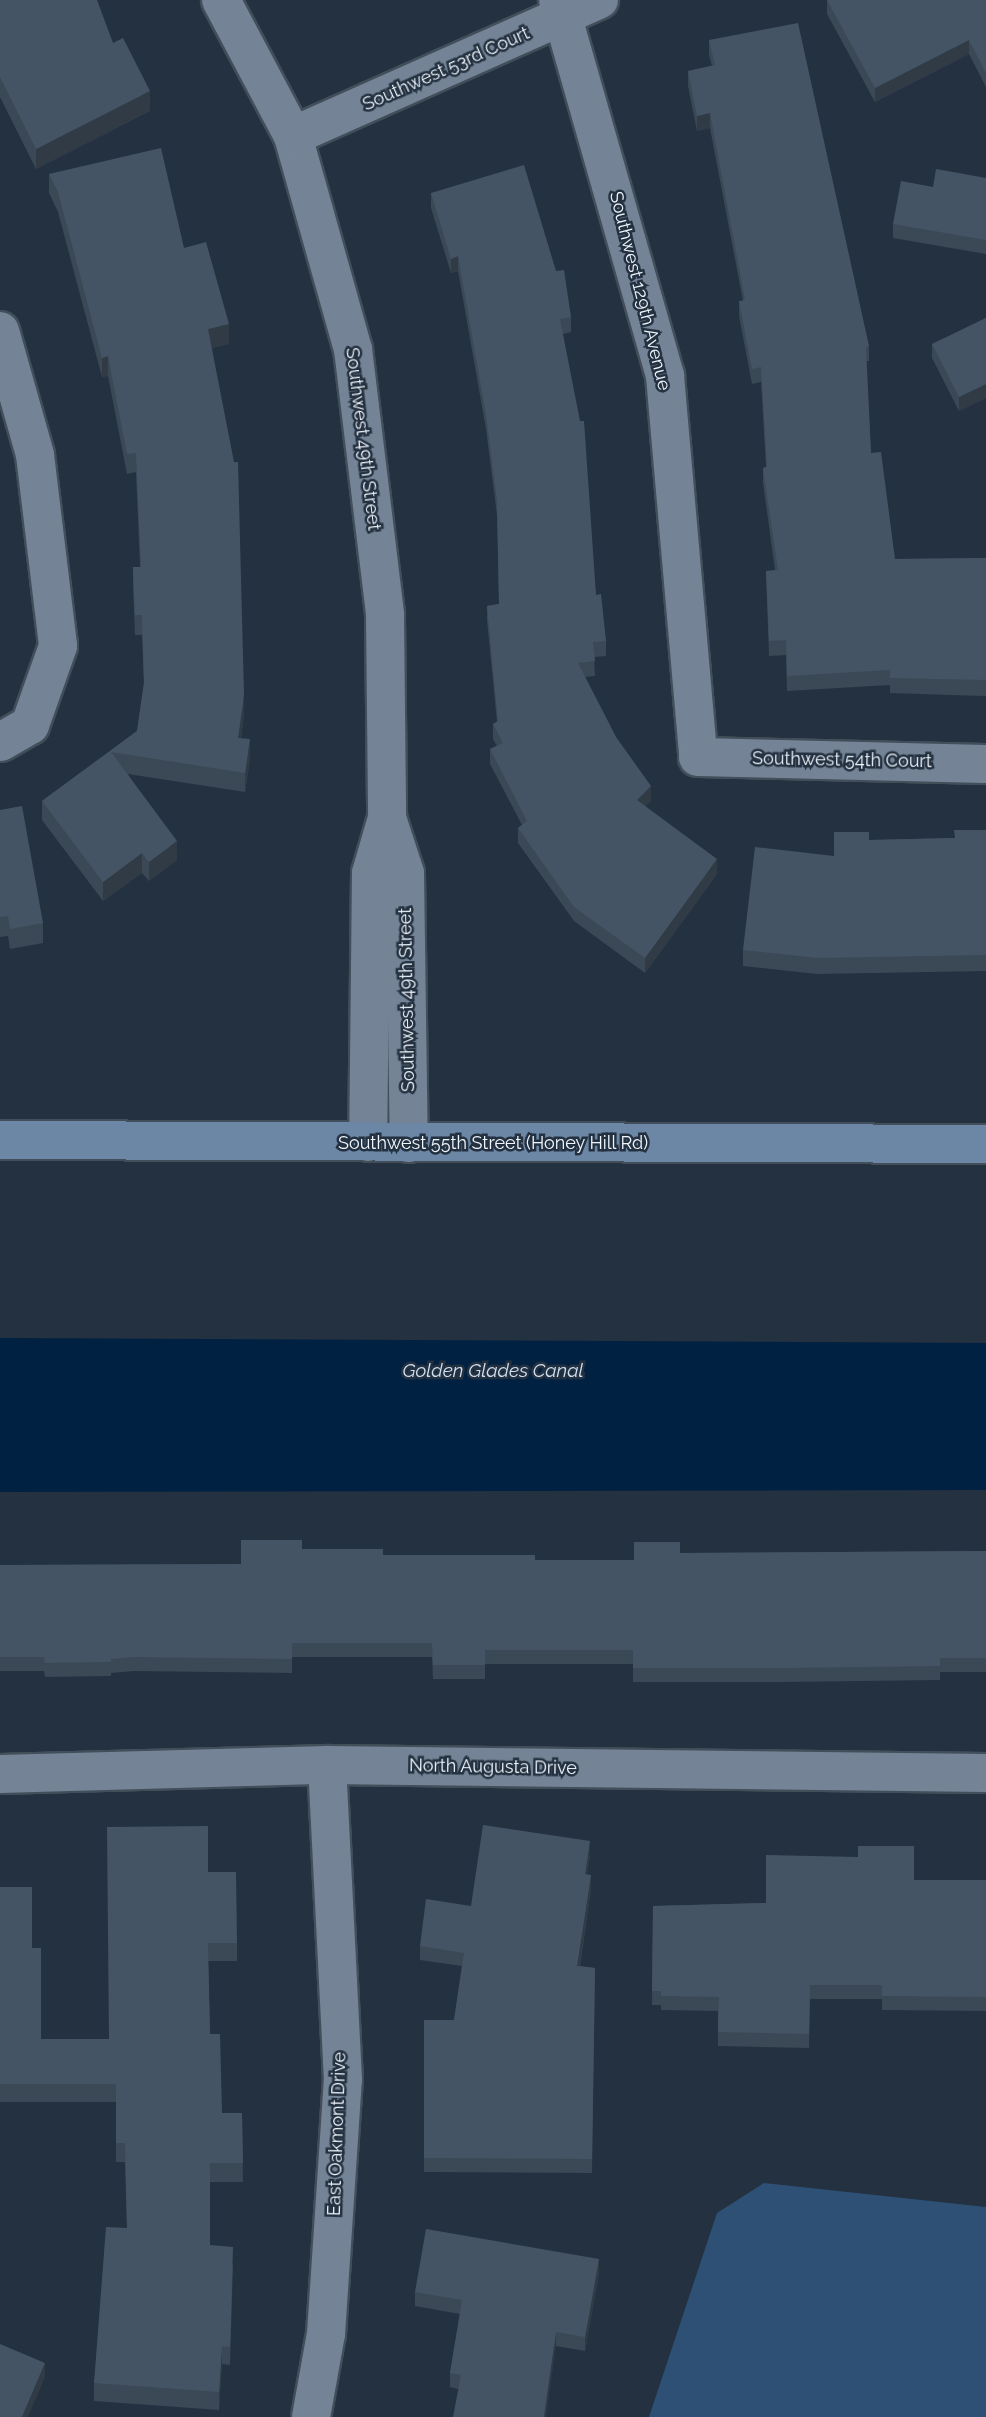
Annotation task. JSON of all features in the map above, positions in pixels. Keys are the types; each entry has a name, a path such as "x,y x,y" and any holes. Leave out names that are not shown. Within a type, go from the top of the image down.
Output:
{"street":[{"name":"Southwest 49th Street","path":"222,0 293,136 353,349 385,615 387,818 371,873 368,1142"},
{"name":"Southwest 53rd Court","path":"293,136 574,5"},
{"name":"Southwest 129th Avenue","path":"574,5 665,376 698,757"},
{"path":"0,331 36,456 58,646 15,733"},
{"name":"Southwest 54th Court","path":"698,757 986,764"},
{"name":"Southwest 49th Street","path":"387,818 405,873 409,1143"},
{"name":"Southwest 55th Street (Honey Hill Rd)","path":"0,1140 986,1144"},
{"name":"North Augusta Drive","path":"0,1774 327,1765 986,1773"},
{"name":"East Oakmont Drive","path":"311,2417 326,2334 343,2080 327,1765"}],"shaded area":[{"path":"764,2183 986,2207 986,2417 649,2417 717,2213"}],"water":[{"name":"Golden Glades Canal","path":"0,1338 986,1343 986,1490 0,1492"}],"building":[{"path":"0,0 97,0 113,43 123,38 150,91 36,149 0,77"},
{"path":"827,0 986,0 986,73 969,40 875,88"},
{"path":"798,23 869,346 866,347 871,453 881,452 895,559 986,558 986,680 890,678 890,670 787,676 786,640 769,641 766,571 778,570 763,468 767,467 761,367 752,369 739,301 745,300 710,113 697,116 688,71 715,65 709,40"},
{"path":"161,148 184,248 206,242 229,324 208,329 234,462 238,462 244,695 238,738 250,739 245,773 111,752 177,841 149,862 142,853 103,882 42,801 137,731 144,682 142,615 135,615 133,567 141,567 136,453 127,454 108,356 102,358 58,192 49,174"},
{"path":"524,165 556,271 564,270 571,317 560,319 580,421 584,421 596,595 601,594 606,641 593,642 595,661 578,663 616,737 651,786 637,800 717,859 645,958 574,907 518,828 527,821 490,749 503,743 493,724 498,721 487,606 499,604 497,500 486,415 458,256 451,259 431,193"},
{"path":"936,169 986,178 986,240 893,224 901,181 933,187"},
{"path":"986,318 986,384 959,397 932,344"},
{"path":"22,806 43,923 10,929 8,916 0,917 0,810"},
{"path":"954,830 986,830 986,955 817,958 743,950 755,847 834,856 834,832 869,832 869,840 955,838"},
{"path":"241,1540 302,1540 302,1549 383,1549 383,1555 535,1555 535,1560 634,1560 634,1542 680,1542 680,1553 986,1551 986,1658 940,1658 940,1666 633,1668 633,1650 485,1650 485,1665 433,1665 432,1643 292,1643 292,1659 134,1657 111,1659 111,1662 45,1663 44,1657 0,1657 0,1565 241,1564"},
{"path":"483,1825 590,1841 585,1874 591,1875 577,1966 595,1968 592,2159 424,2158 424,2020 454,2020 464,1953 420,1946 426,1899 471,1906"},
{"path":"208,1826 208,1872 236,1872 237,1943 208,1943 210,2034 220,2034 222,2113 242,2113 243,2163 210,2163 210,2245 233,2247 230,2347 222,2346 219,2392 94,2383 106,2227 127,2228 125,2143 116,2143 116,2084 0,2084 0,1887 32,1887 32,1948 41,1948 41,2039 109,2039 107,1827"},
{"path":"858,1846 914,1846 914,1880 986,1880 986,1997 882,1996 882,1985 810,1985 809,2034 718,2032 719,1997 661,1996 661,1991 652,1991 653,1906 766,1903 766,1855 858,1857"},
{"path":"426,2229 599,2259 585,2337 556,2332 544,2417 453,2417 461,2375 450,2373 462,2300 415,2292"},
{"path":"0,2344 45,2363 22,2417 0,2417"}]}
